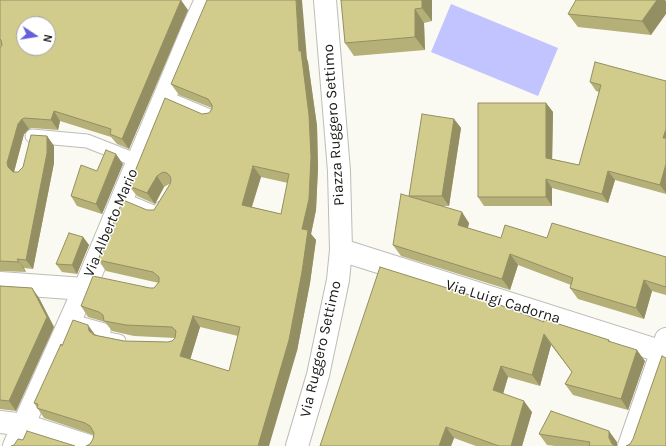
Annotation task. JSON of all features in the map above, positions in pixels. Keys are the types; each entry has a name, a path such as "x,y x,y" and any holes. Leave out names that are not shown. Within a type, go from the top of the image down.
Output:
{"street":[{"name":"Via Alberto Mario","path":"14,446 70,320 93,282 122,199 206,0"},
{"name":"Piazza Ruggero Settimo","path":"325,0 339,171 341,250"},
{"name":"Via Luigi Cadorna","path":"341,250 665,348"},
{"name":"Via Ruggero Settimo","path":"297,446 318,375 338,280 341,250"},
{"path":"0,283 93,282"},
{"path":"629,446 665,348"},
{"path":"0,422 24,425 89,446"}],"lane":[{"path":"164,97 212,117"},
{"path":"28,151 32,136 87,141 138,161"},
{"path":"122,199 158,214 168,196"},
{"path":"70,320 104,330 104,338 132,344"}],"shaded area":[{"path":"451,4 558,48 538,96 431,52"}],"building":[{"path":"0,0 181,0 122,139 110,134 111,129 54,111 51,120 25,118 18,124 7,163 8,167 13,172 18,172 23,167 31,135 47,136 47,153 26,260 17,259 19,262 0,261"},
{"path":"207,0 296,0 299,51 301,51 309,115 311,157 309,199 302,229 308,230 302,272 289,340 258,446 86,446 90,444 93,439 94,433 90,426 85,423 37,408 38,404 34,403 73,320 88,325 89,331 94,335 124,341 168,342 175,338 176,331 172,327 126,325 104,321 103,315 99,312 81,306 93,276 150,288 154,288 159,282 159,277 153,272 98,260 123,200 147,210 154,210 170,184 170,176 163,172 157,176 147,193 129,186 165,98 202,114 209,113 212,109 212,105 208,99 171,84","holes":["253,166 289,174 281,214 242,205","193,316 240,327 229,371 180,356"]},
{"path":"341,0 422,0 422,8 415,9 415,37 345,43"},
{"path":"576,0 657,0 642,21 568,14"},
{"path":"595,62 666,81 666,129 663,138 666,138 666,164 660,185 608,171 602,194 546,179 546,197 478,197 478,103 546,103 546,158 579,165 601,85 590,82"},
{"path":"422,114 454,119 442,196 409,196"},
{"path":"106,150 116,154 96,204 71,196 81,165 97,171"},
{"path":"401,194 462,212 458,225 501,238 505,225 547,238 552,223 666,257 666,287 644,280 636,308 570,288 573,278 510,254 502,279 393,245"},
{"path":"69,233 83,237 73,263 72,265 56,264"},
{"path":"380,267 495,303 544,322 543,319 637,350 621,399 565,384 572,372 544,334 532,375 501,366 493,390 524,401 511,446 499,446 446,427 439,446 320,446"},
{"path":"0,286 32,288 47,317 9,401 0,400"},
{"path":"662,356 666,358 666,446 626,446 630,444 633,439"},
{"path":"551,411 609,431 609,438 612,444 616,446 589,446 590,442 539,434"},
{"path":"27,431 75,446 11,446 14,445 18,439 23,440"}]}
